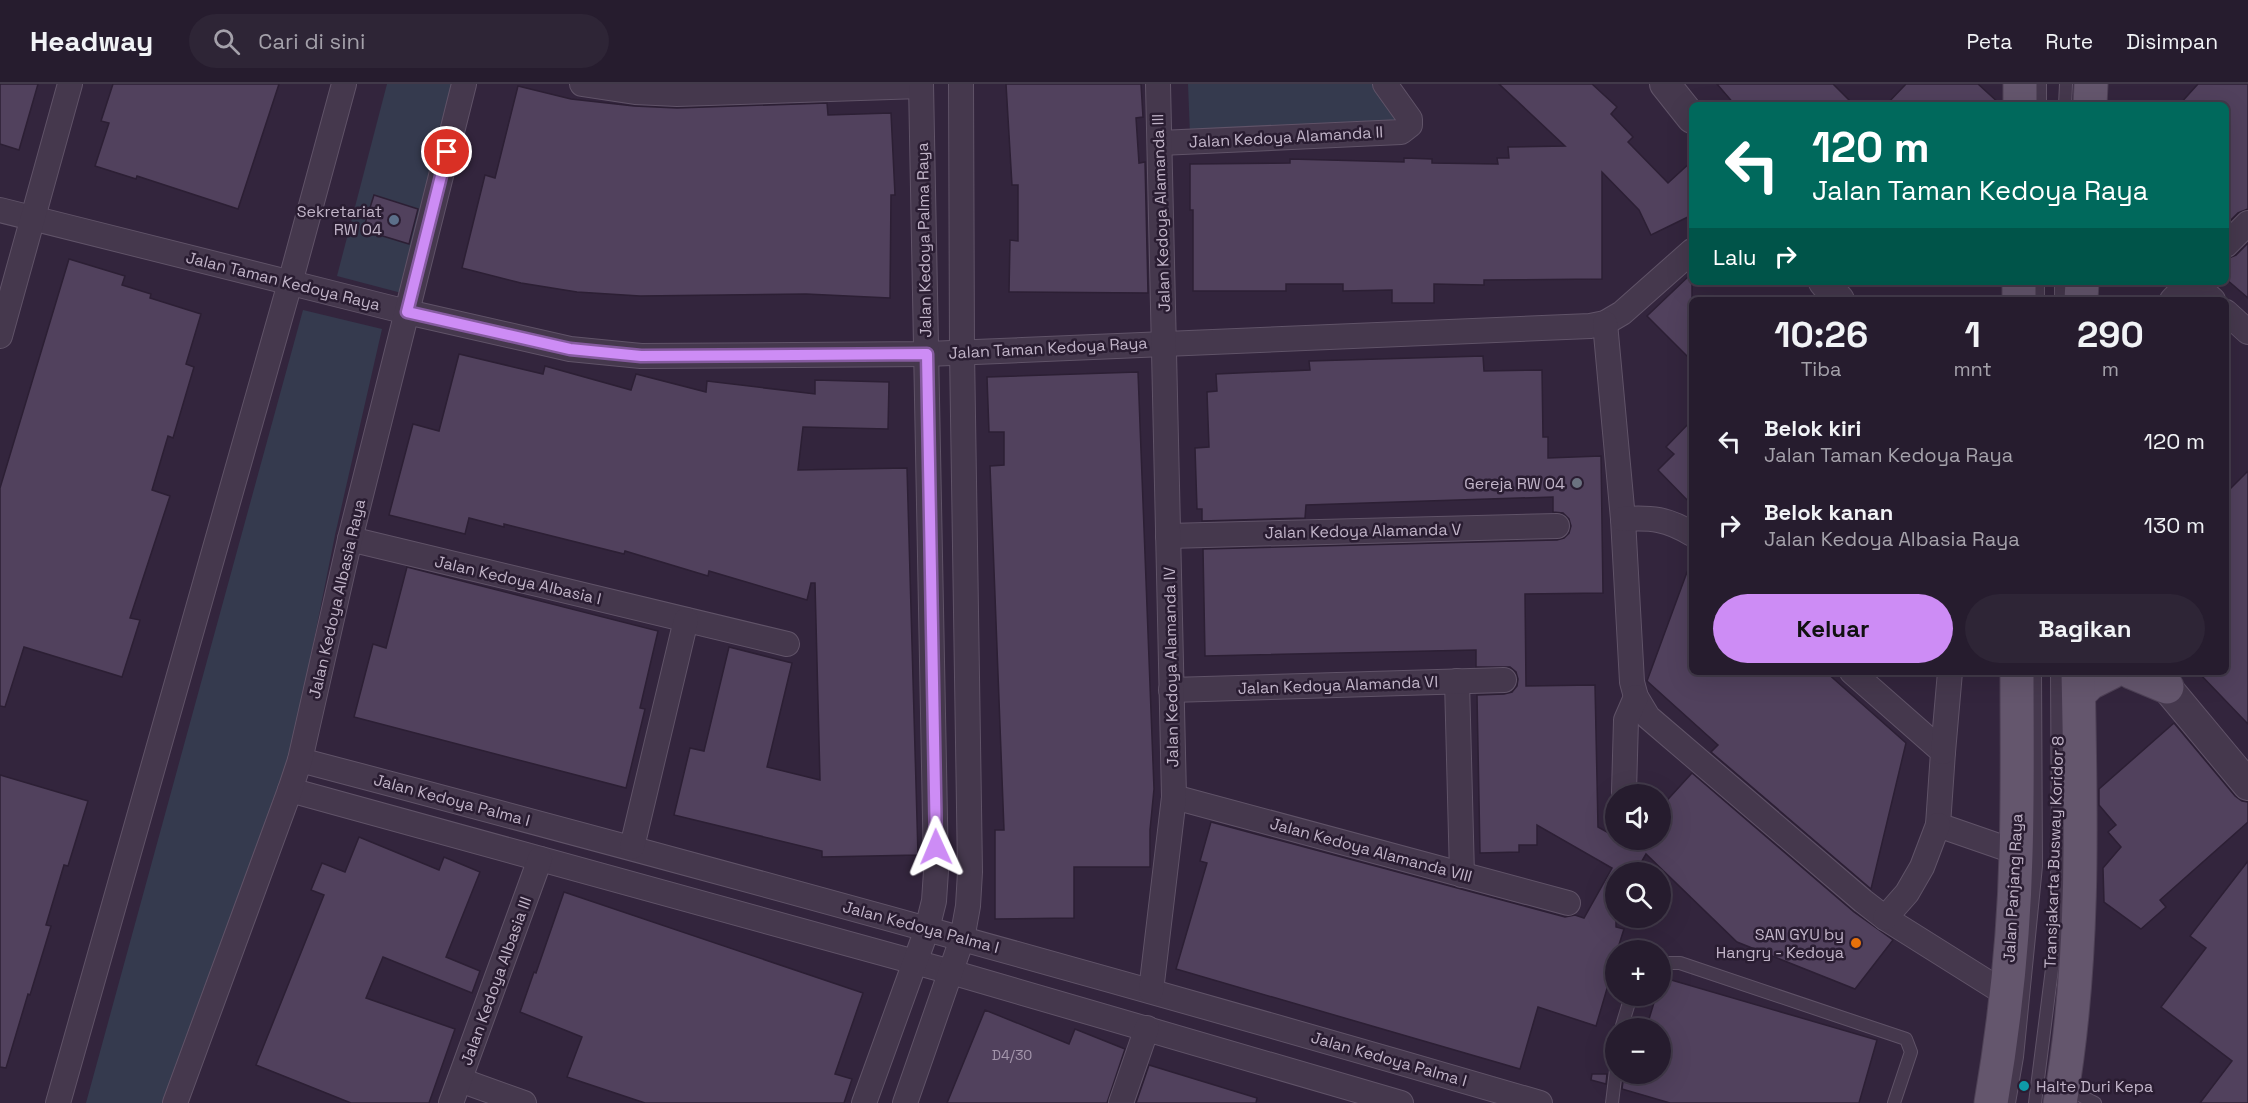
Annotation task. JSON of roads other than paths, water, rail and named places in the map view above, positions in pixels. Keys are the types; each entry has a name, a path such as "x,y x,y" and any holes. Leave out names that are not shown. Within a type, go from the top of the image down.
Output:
{"main road":[{"path":"2019,102 2020,84"},
{"path":"2090,102 2091,84"},
{"name":"Jalan Panjang Raya","path":"1991,1103 2006,994 2016,852 2017,675"},
{"path":"2061,1094 2072,1004 2081,883 2071,679 2090,682 2105,675"},
{"path":"2144,675 2161,679"}],"street":[{"path":"0,336 70,84"},
{"path":"58,1103 344,84"},
{"name":"Jalan Kedoya Albasia Raya","path":"175,1103 300,760 350,539 464,84"},
{"path":"582,84 635,92 677,94 921,85"},
{"path":"905,1103 962,939 968,906 970,872 962,351 961,84"},
{"name":"Jalan Kedoya Alamanda III","path":"1158,84 1165,342"},
{"name":"Jalan Kedoya Alamanda II","path":"1160,143 1401,132 1410,125 1408,114 1385,84"},
{"path":"1665,84 1689,114"},
{"name":"Jalan Kedoya Palma Raya","path":"864,1103 927,929 934,901 936,871 921,85"},
{"name":"Jalan Taman Kedoya Raya","path":"0,210 407,312 570,349 641,356 927,354 1605,323"},
{"path":"2229,242 2248,223"},
{"path":"1689,254 1622,313 1605,323 1623,519 1632,682 1636,697 1648,717 1885,918 2006,994"},
{"path":"1826,285 1836,297"},
{"path":"2175,297 2188,285"},
{"path":"2194,285 2208,297"},
{"path":"2229,315 2248,332"},
{"name":"Jalan Kedoya Alamanda IV","path":"1150,990 1174,797 1165,342"},
{"path":"1623,519 1648,517 1676,524 1689,532"},
{"name":"Jalan Kedoya Alamanda V","path":"1168,536 1557,526"},
{"name":"Jalan Kedoya Albasia I","path":"350,539 787,644"},
{"path":"632,847 686,620"},
{"path":"1855,675 1943,752"},
{"path":"1885,918 1907,893 1922,867 1938,825 1950,675"},
{"path":"2161,679 2248,785"},
{"name":"Jalan Kedoya Alamanda VI","path":"1172,690 1504,680"},
{"path":"1457,681 1462,874"},
{"path":"1624,784 1626,720 1636,697"},
{"name":"Jalan Kedoya Palma I","path":"300,760 632,847 1150,990 1540,1103"},
{"name":"Jalan Kedoya Palma I","path":"290,790 916,962 1401,1103"},
{"name":"Jalan Kedoya Alamanda VIII","path":"1174,797 1568,903"},
{"path":"1938,825 2016,852"},
{"name":"Jalan Kedoya Albasia III","path":"451,1103 540,859"},
{"path":"1121,1103 1147,1028"},
{"path":"1332,1083 1344,1046"},
{"path":"460,1080 524,1103"}],"lane":[{"path":"2040,84 2040,102"},
{"path":"2065,102 2066,84"},
{"name":"Transjakarta Busway Koridor 8","path":"2009,1103 2017,1057 2036,866 2035,675"},
{"name":"Transjakarta Busway Koridor 8","path":"2035,1103 2054,953 2058,849 2071,679"},
{"path":"1671,963 1680,963 1906,1039 1911,1052 1894,1103"},
{"path":"1612,1103 1614,1084"},
{"path":"2061,1094 2095,1103"}],"place":[{"name":"Sekretariat RW 04","path":"394,220"},
{"name":"Gereja RW 04","path":"1577,483"},
{"name":"SAN GYU by Hangry - Kedoya","path":"1856,943"},
{"name":"Halte Duri Kepa","path":"2024,1086"}]}
